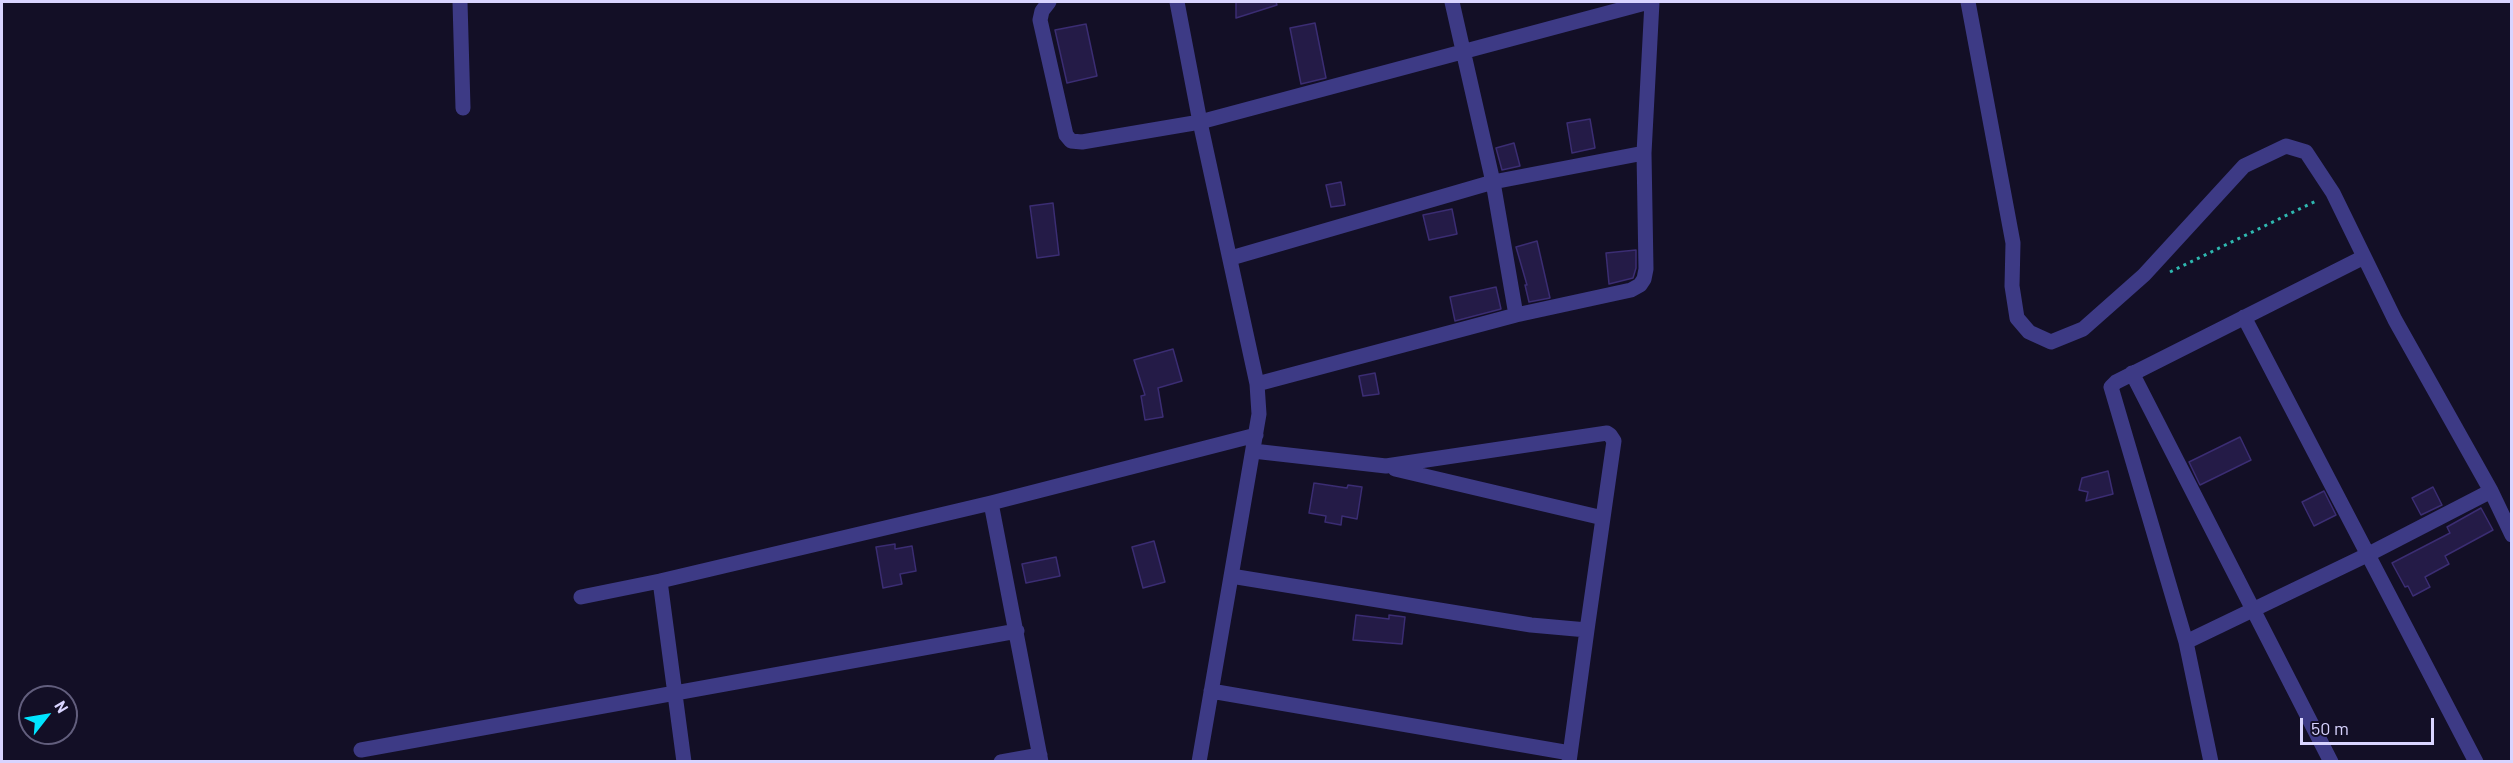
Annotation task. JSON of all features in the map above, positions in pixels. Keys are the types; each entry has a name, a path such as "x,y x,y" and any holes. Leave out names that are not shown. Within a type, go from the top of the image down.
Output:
{"street":[{"path":"460,2 463,108"},
{"path":"1049,2 1042,11 1040,20 1066,135 1071,141 1082,142 1200,122 1650,2 1644,153 1646,268 1640,285 1631,290 1516,315 1257,384"},
{"path":"1178,2 1200,122 1257,384 1259,414 1199,762"},
{"path":"1452,2 1493,182 1516,315"},
{"path":"1968,2 2013,243 2013,286 2017,318 2029,332 2051,342 2083,329 2144,275 2244,166 2286,146 2306,152 2333,193 2395,320 2491,491 2511,535"},
{"path":"1231,258 1493,182 1644,153"},
{"path":"2211,762 2186,642 2111,387 2244,316 2364,256"},
{"path":"2244,316 2476,762"},
{"path":"2132,374 2331,762"},
{"path":"1211,691 1570,757 1614,441 1607,433 1386,466"},
{"path":"581,597 660,581 991,504 1256,435"},
{"path":"1253,451 1386,466 1603,518"},
{"path":"2186,642 2369,554 2491,491"},
{"path":"991,504 1040,758 1000,762"},
{"path":"1231,576 1532,625 1587,630"},
{"path":"660,581 684,762"},
{"path":"361,750 1017,631"}],"path":[{"path":"2165,275 2333,193"}],"building":[{"path":"1236,2 1276,2 1277,5 1236,18"},
{"path":"1315,23 1326,78 1301,84 1290,28"},
{"path":"1086,24 1097,76 1067,83 1055,30"},
{"path":"1590,119 1595,148 1572,153 1567,123"},
{"path":"1514,143 1520,166 1502,170 1496,148"},
{"path":"1341,182 1345,205 1331,207 1326,185"},
{"path":"1053,203 1059,255 1037,258 1030,206"},
{"path":"1452,209 1457,234 1429,240 1423,215"},
{"path":"1537,241 1550,298 1529,302 1525,285 1527,285 1516,247"},
{"path":"1636,250 1636,268 1633,278 1609,284 1606,253"},
{"path":"1496,287 1501,309 1455,321 1450,297"},
{"path":"1173,349 1182,381 1158,388 1163,417 1145,420 1141,396 1145,395 1134,360"},
{"path":"1375,373 1379,394 1363,396 1359,376"},
{"path":"2240,437 2251,460 2200,485 2189,462"},
{"path":"2108,471 2113,494 2086,501 2088,492 2079,490 2082,478"},
{"path":"1314,483 1347,488 1348,485 1362,487 1357,519 1342,516 1341,525 1325,522 1326,516 1309,513"},
{"path":"2433,487 2442,505 2421,515 2412,498"},
{"path":"2324,491 2336,515 2314,526 2302,502"},
{"path":"2481,508 2493,530 2445,556 2449,564 2425,577 2430,587 2413,596 2408,586 2405,587 2392,563 2450,533 2447,527"},
{"path":"1154,541 1165,582 1143,588 1132,547"},
{"path":"895,544 895,549 912,546 916,571 900,574 902,584 883,588 876,547"},
{"path":"1056,557 1060,576 1026,583 1022,564"},
{"path":"1356,615 1389,619 1389,615 1405,617 1402,644 1353,640"}]}
